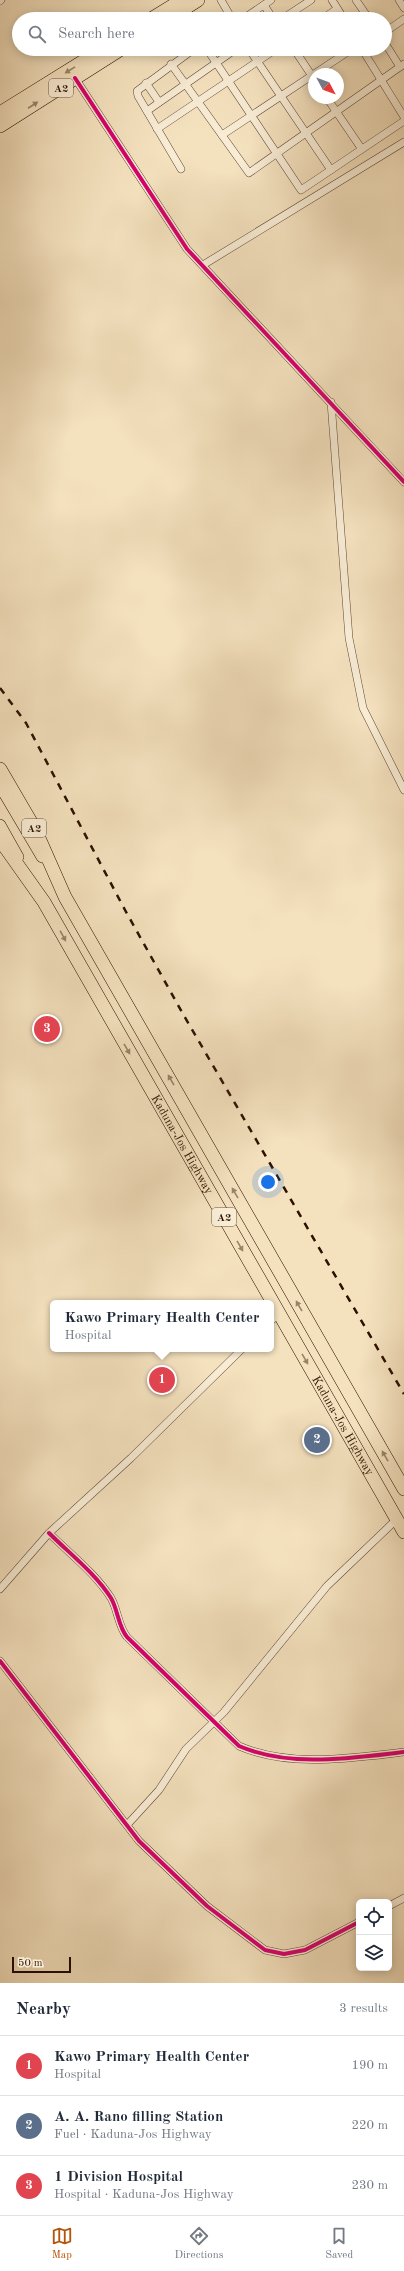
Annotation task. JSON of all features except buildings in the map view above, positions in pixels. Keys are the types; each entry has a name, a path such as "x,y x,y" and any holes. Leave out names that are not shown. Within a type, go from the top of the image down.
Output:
{"highway":[{"path":"162,12 182,0"},
{"path":"179,12 198,0"},
{"name":"A2","path":"0,113 92,56"},
{"name":"A2","path":"0,126 110,56"},
{"name":"A2","path":"0,769 35,829 64,894"},
{"name":"A2","path":"0,840 45,905"},
{"path":"45,905 64,894"},
{"name":"Kaduna-Jos Highway","path":"64,894 404,1489"},
{"name":"Kaduna-Jos Highway","path":"45,905 266,1300"},
{"name":"Kaduna-Jos Highway","path":"275,1317 404,1532"}],"main road":[{"path":"0,786 64,894"},
{"path":"0,825 45,905"}],"street":[{"path":"221,0 228,12"},
{"path":"253,12 271,0"},
{"path":"293,12 311,0"},
{"path":"332,0 340,12"},
{"path":"356,0 364,12"},
{"path":"399,0 404,8"},
{"path":"264,5 268,12"},
{"path":"333,12 338,9"},
{"path":"392,27 404,19"},
{"path":"171,64 249,173 402,66 392,52"},
{"path":"181,169 137,94 137,90 183,56"},
{"path":"211,56 301,190 361,148 404,121"},
{"path":"147,111 225,56"},
{"path":"254,56 331,170"},
{"path":"157,129 265,56"},
{"path":"299,56 308,70"},
{"path":"326,68 342,56"},
{"path":"366,56 404,118"},
{"path":"75,78 187,249 404,482"},
{"path":"222,135 308,80"},
{"path":"146,84 159,102"},
{"path":"331,104 361,148"},
{"path":"203,266 404,142"},
{"path":"331,402 349,638 354,668 362,708 404,790"},
{"path":"0,1589 49,1533 131,1458 239,1352"},
{"path":"127,1825 159,1790 186,1749 224,1712 327,1586 397,1519"},
{"path":"49,1533 99,1582 116,1608 122,1631 127,1637 162,1669 213,1723 239,1746 257,1754 275,1758 355,1758 404,1752"},
{"path":"0,1661 139,1841 207,1906 265,1950 284,1954 305,1950 356,1924"},
{"path":"392,1904 404,1898"}],"railway":[{"path":"0,688 26,723 125,910 183,1014 404,1394"}],"cycle path":[{"path":"75,78 187,249 404,482"},
{"path":"49,1533 90,1572 105,1589 111,1598 124,1633 127,1637 239,1746 259,1753 279,1757 321,1760 404,1752"},
{"path":"0,1661 139,1841 207,1906 265,1950 284,1954 305,1950 356,1924"}],"place":[{"name":"1 Division Hospital","path":"47,1029"},
{"name":"Kawo Primary Health Center","path":"162,1380"},
{"name":"A. A. Rano filling Station","path":"317,1440"}]}
